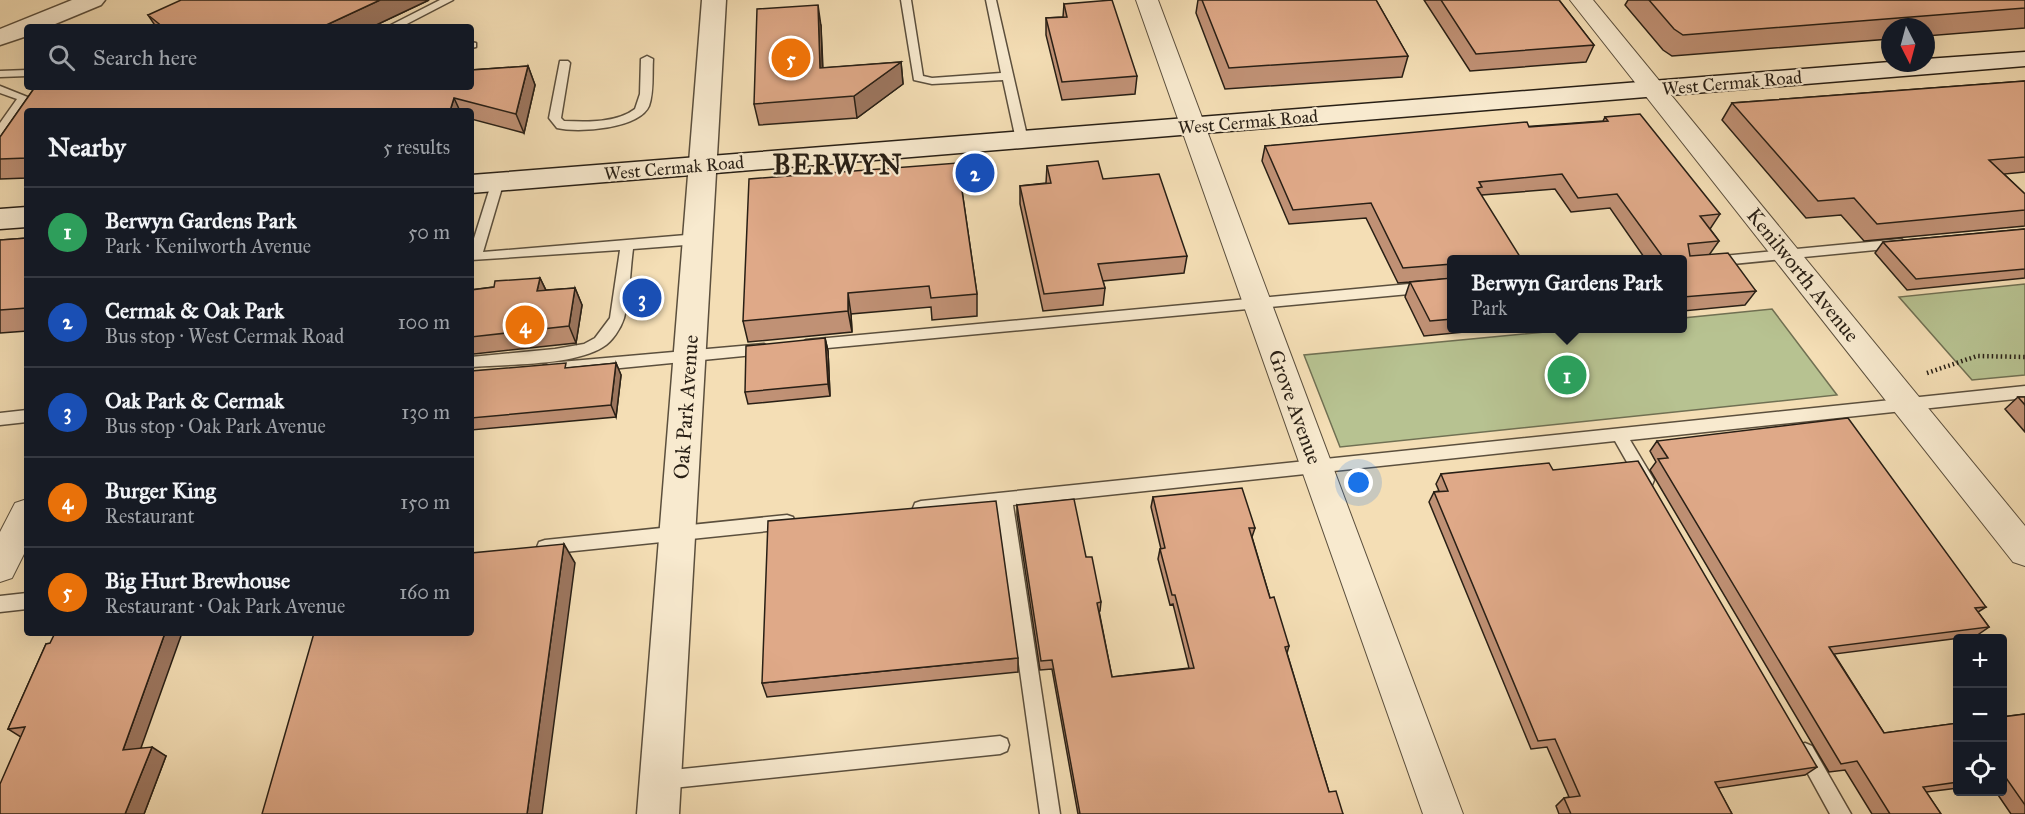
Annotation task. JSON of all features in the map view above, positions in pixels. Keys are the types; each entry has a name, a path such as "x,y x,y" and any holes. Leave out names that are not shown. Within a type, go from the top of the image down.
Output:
{"main road":[{"path":"34,24 93,0"},
{"name":"Oak Park Avenue","path":"659,797 714,0"},
{"path":"0,38 24,28"},
{"name":"West Cermak Road","path":"474,184 2025,59"},
{"path":"0,219 24,218"}],"street":[{"name":"Grove Avenue","path":"1147,0 1443,814"},
{"name":"Kenilworth Avenue","path":"1581,0 2025,551"},
{"path":"0,567 24,519"}],"lane":[{"path":"398,24 448,0"},
{"path":"906,0 918,78 932,81 1008,76"},
{"path":"991,0 1022,140"},
{"path":"564,63 555,118 561,125 574,125 627,120 640,111 644,101 647,59"},
{"path":"0,74 24,73"},
{"path":"0,89 24,98 0,132"},
{"path":"474,254 498,182"},
{"path":"474,257 698,239"},
{"path":"1687,264 1920,242"},
{"path":"474,362 566,352 597,344 612,328 617,318 627,245"},
{"path":"474,376 1447,285"},
{"path":"900,510 2025,392"},
{"path":"0,419 24,416"},
{"path":"1620,435 1655,496"},
{"path":"1004,499 1050,814"},
{"path":"527,549 807,520"},
{"path":"0,604 24,602"},
{"path":"1799,742 1841,814"},
{"path":"659,797 728,775 1000,745"}],"path":[{"path":"1923,375 1977,356 2025,357"}],"green space":[{"path":"2025,284 2025,375 1972,380 1899,297"},
{"path":"1772,309 1837,395 1340,447 1304,355 1535,333 1687,333 1687,318"}],"building":[{"path":"181,0 380,0 328,24 159,24 148,15"},
{"path":"1112,0 1137,76 1062,82 1046,18 1067,17 1064,4"},
{"path":"1202,0 1376,0 1408,56 1229,68"},
{"path":"1441,0 1559,0 1594,45 1476,54"},
{"path":"1649,0 2025,0 2025,8 1683,35 1674,29"},
{"path":"818,5 820,68 901,62 854,96 754,104 757,9"},
{"path":"528,66 516,114 454,98 451,108 24,108 24,158 0,159 0,137 33,90 474,90 474,70"},
{"path":"2025,81 2025,157 1989,160 2025,194 2025,210 1877,224 1854,198 1818,201 1732,103"},
{"path":"1640,114 1720,214 1700,216 1719,241 1688,244 1690,256 1728,253 1756,291 1687,297 1687,255 1661,255 1617,194 1578,198 1562,174 1479,182 1482,187 1477,188 1519,255 1447,255 1447,264 1403,268 1371,203 1293,210 1265,146 1527,122 1529,127 1608,121 1605,117"},
{"path":"1098,161 1103,179 1159,174 1187,256 1098,264 1105,288 1044,294 1020,186 1051,183 1047,166"},
{"path":"958,163 977,294 931,298 929,286 848,293 848,311 743,321 749,179"},
{"path":"2025,229 2025,269 1916,279 1883,242"},
{"path":"24,238 24,308 0,310 0,240"},
{"path":"540,278 537,291 575,288 569,326 474,337 474,290 494,287 495,281"},
{"path":"1447,278 1447,319 1430,321 1410,282"},
{"path":"825,338 828,384 745,392 746,346"},
{"path":"566,363 565,368 616,363 611,405 474,418 474,371"},
{"path":"2018,397 2025,397 2025,405"},
{"path":"1848,418 1986,607 1975,608 1989,627 1829,647 1884,733 1953,724 1953,783 1923,787 1941,814 1890,814 1857,761 1841,764 1658,459 1668,458 1657,441"},
{"path":"1638,461 1817,767 1715,782 1732,814 1571,814 1564,798 1580,796 1555,739 1538,741 1434,492 1448,491 1441,474 1549,463 1553,470"},
{"path":"1242,488 1255,528 1249,528 1270,598 1274,597 1289,646 1285,647 1329,792 1336,791 1343,814 1080,814 1052,660 1041,661 1017,505 1074,499 1086,557 1092,557 1101,602 1097,603 1112,677 1194,668 1160,549 1165,548 1153,497"},
{"path":"996,501 1018,658 762,683 768,521"},
{"path":"564,544 527,814 262,814 313,636 474,636 474,553"},
{"path":"54,636 164,636 123,750 152,747 125,814 0,814 0,784 25,727 8,729 46,644 50,643"},
{"path":"2025,714 2025,805 2007,779 2007,716"}],"place":[{"name":"Big Hurt Brewhouse","path":"791,58"},
{"name":"Cermak & Oak Park","path":"975,173"},
{"name":"Oak Park & Cermak","path":"642,298"},
{"name":"Burger King","path":"525,325"},
{"name":"Berwyn Gardens Park","path":"1567,375"}],"district":[{"name":"BERWYN","path":"838,164"}]}
